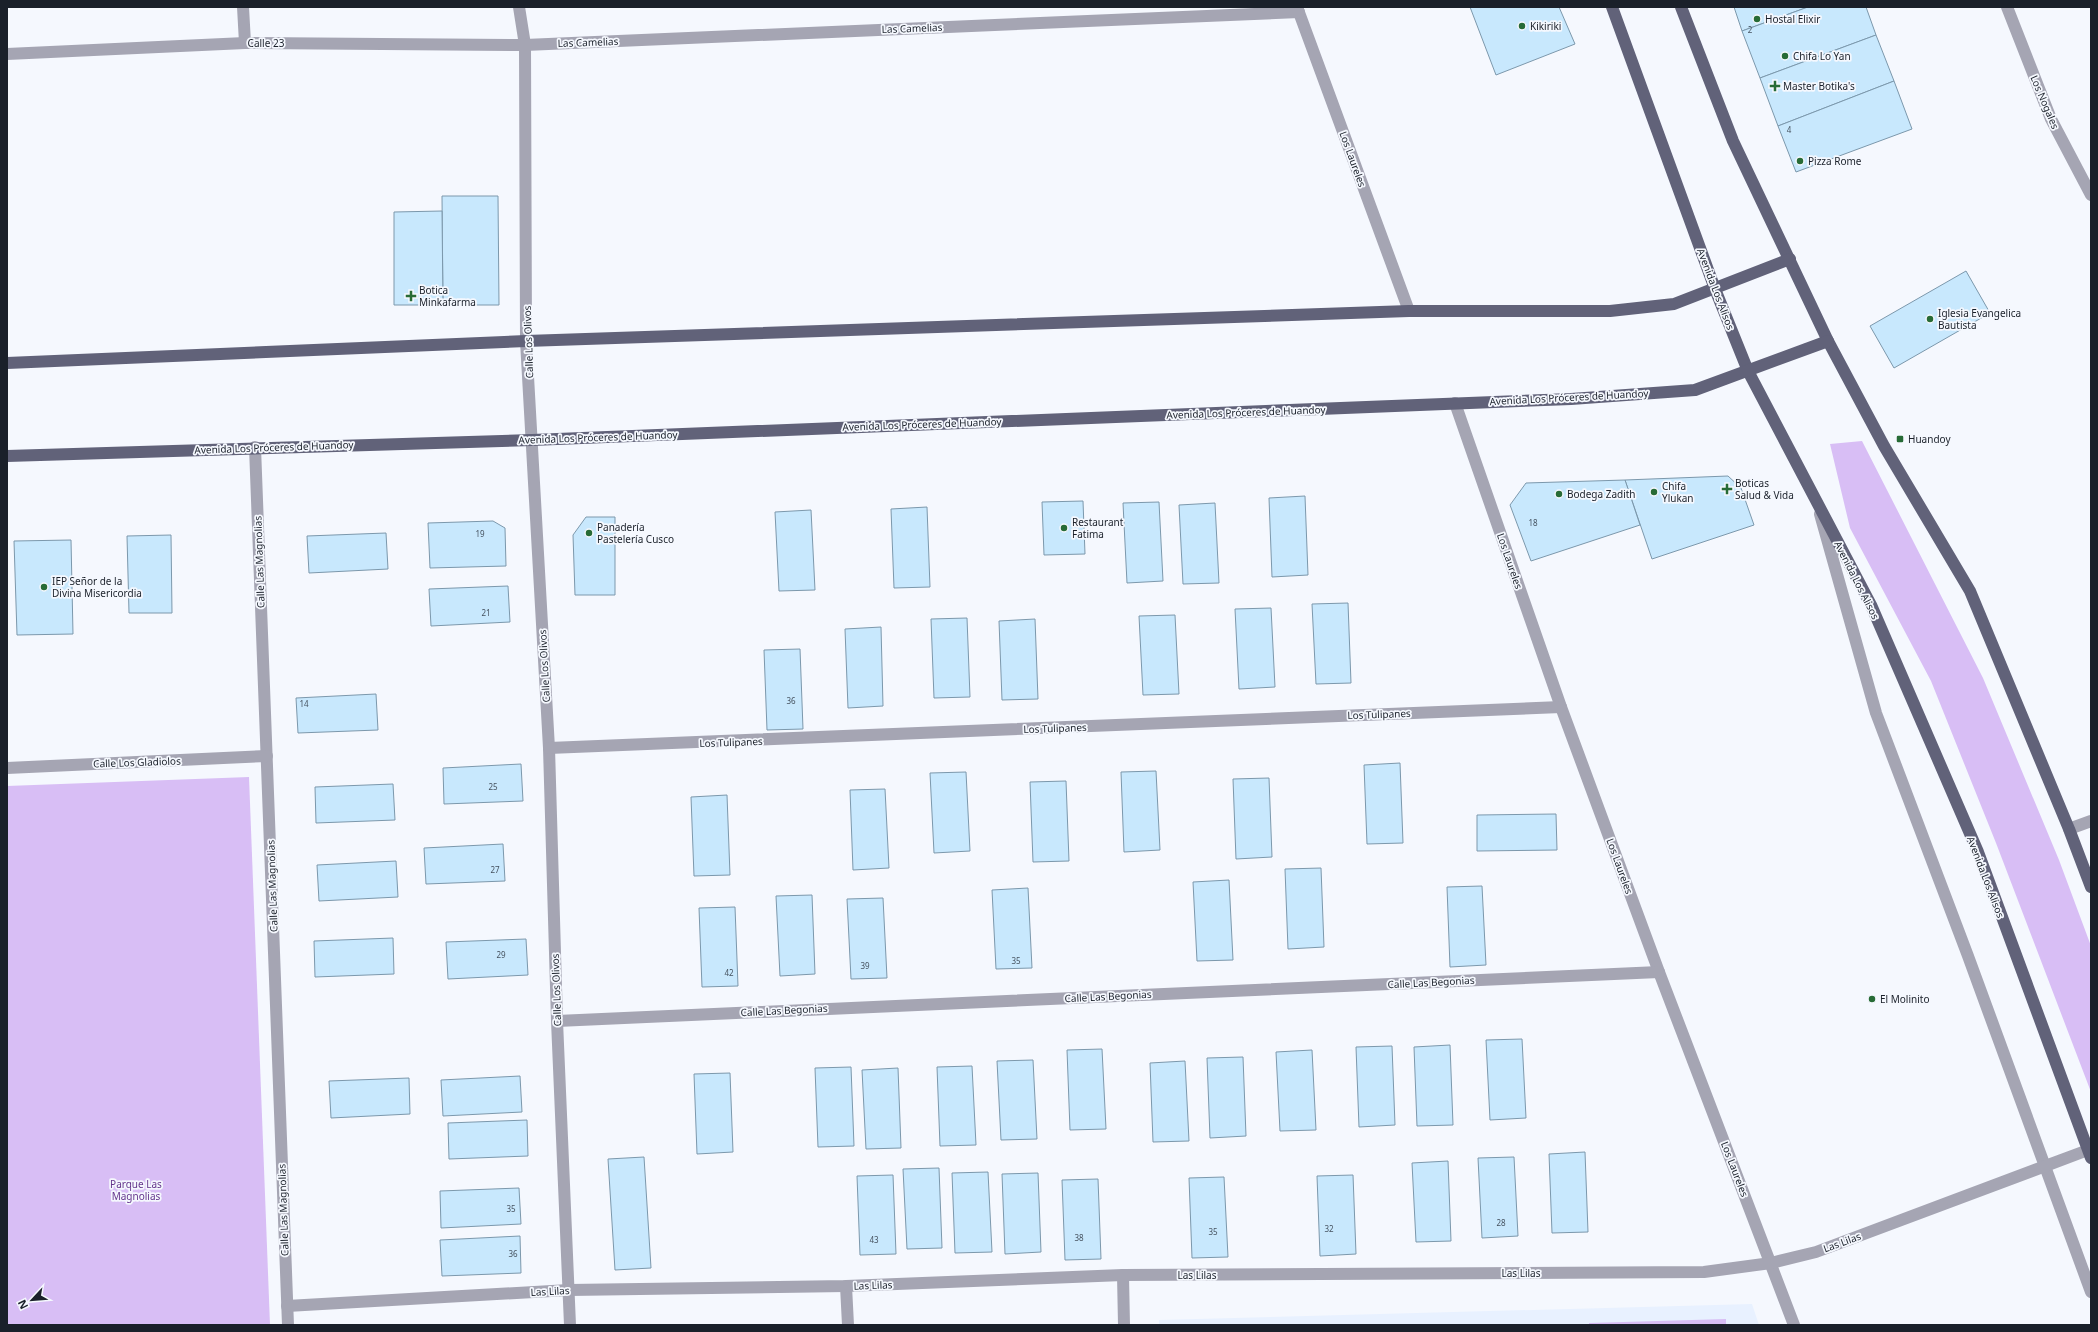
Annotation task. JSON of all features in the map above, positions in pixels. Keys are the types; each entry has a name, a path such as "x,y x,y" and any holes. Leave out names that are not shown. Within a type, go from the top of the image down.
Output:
{"main road":[{"name":"Avenida Los Alisos","path":"1612,7 1715,289 1748,371 1871,605 1978,852 2090,1154"},
{"path":"1681,7 1733,141 1828,341 1884,446 1970,591 2069,829 2091,887"},
{"path":"7,363 526,341 1409,312 1610,311 1674,304 1790,259"},
{"name":"Avenida Los Próceres de Huandoy","path":"7,456 255,447 532,440 1571,399 1695,390 1828,341"}],"street":[{"path":"243,7 245,43"},
{"name":"Calle Los Olivos","path":"520,7 525,45 526,341 549,748 557,1021 570,1325"},
{"name":"Los Nogales","path":"2007,7 2051,119 2091,194"},
{"name":"Las Camelias","path":"525,45 1298,9"},
{"name":"Los Laureles","path":"1298,9 1409,312"},
{"name":"Calle 23","path":"7,54 245,43 525,45"},
{"name":"Los Laureles","path":"1455,403 1561,707 1659,972 1794,1325"},
{"name":"Calle Las Magnolias","path":"255,447 288,1325"},
{"path":"1816,501 1876,714 1968,956 2091,1292"},
{"name":"Los Tulipanes","path":"549,748 1561,707"},
{"name":"Calle Los Gladiolos","path":"7,768 267,756"},
{"path":"2069,829 2091,821"},
{"name":"Calle Las Begonias","path":"557,1021 1659,972"},
{"name":"Las Lilas","path":"287,1306 569,1290 846,1286 1123,1275 1704,1272 1771,1263 1816,1252 2044,1167 2090,1154"},
{"path":"1123,1275 1124,1325"},
{"path":"846,1286 848,1325"}],"shaded area":[{"path":"1752,1304 1759,1325 1159,1325 1159,1320"}],"green space":[{"path":"1862,441 1983,678 2059,860 2091,946 2091,1092 1996,843 1931,681 1850,528 1830,444"},
{"name":"Parque Las Magnolias","path":"249,777 270,1325 7,1325 7,786"},
{"path":"1726,1319 1726,1325 1589,1325 1589,1323"}],"building":[{"name":"Kikiriki","path":"1470,7 1559,7 1575,44 1496,75"},
{"name":"Hostal Elixir","path":"1734,7 1808,7 1742,31"},
{"name":"Chifa Lo Yan","path":"1808,7 1866,7 1876,35 1760,78 1742,31"},
{"path":"1876,35 1894,81 1778,126 1760,78"},
{"path":"1894,81 1912,129 1796,172 1778,126"},
{"path":"442,196 498,196 499,305 443,305"},
{"path":"442,211 443,305 394,305 394,212"},
{"name":"Iglesia Evangelica Bautista","path":"1966,271 1990,313 1894,368 1870,326"},
{"path":"1728,476 1741,488 1754,525 1652,559 1625,480"},
{"path":"1625,480 1640,525 1531,561 1510,505 1526,483"},
{"path":"1305,496 1308,575 1272,577 1269,498"},
{"name":"Restaurant Fatima","path":"1083,501 1085,554 1044,555 1042,502"},
{"path":"1159,502 1163,581 1127,583 1123,503"},
{"path":"1215,503 1219,583 1183,584 1179,505"},
{"path":"927,507 930,587 894,588 891,509"},
{"path":"811,510 815,590 779,591 775,512"},
{"path":"586,517 615,517 615,595 575,595 573,535"},
{"path":"493,521 505,528 506,566 430,568 428,523"},
{"path":"386,533 388,569 309,573 307,536"},
{"path":"171,535 172,613 129,613 127,536"},
{"name":"IEP Señor de la Divina Misericordia","path":"71,540 73,634 17,635 14,541"},
{"path":"508,586 510,622 431,626 429,589"},
{"path":"1348,603 1351,683 1316,684 1312,604"},
{"path":"1271,608 1275,687 1239,689 1235,609"},
{"path":"1175,615 1179,694 1143,695 1139,616"},
{"path":"967,618 970,697 934,698 931,619"},
{"path":"1035,619 1038,699 1002,700 999,621"},
{"path":"881,627 883,706 848,708 845,629"},
{"path":"800,649 803,729 767,730 764,650"},
{"path":"376,694 378,730 298,733 296,698"},
{"path":"1400,763 1403,843 1367,844 1364,765"},
{"path":"521,764 523,801 444,804 443,768"},
{"path":"1156,771 1160,850 1124,852 1121,772"},
{"path":"966,772 970,851 934,853 930,773"},
{"path":"1269,778 1272,857 1236,859 1233,779"},
{"path":"1066,781 1069,861 1033,862 1030,782"},
{"path":"393,784 395,820 316,823 315,787"},
{"path":"885,789 889,868 853,870 850,790"},
{"path":"727,795 730,875 694,876 691,797"},
{"path":"1556,814 1557,850 1477,851 1477,815"},
{"path":"503,844 505,881 426,884 424,848"},
{"path":"396,861 398,897 319,901 317,865"},
{"path":"1321,868 1324,947 1288,949 1285,869"},
{"path":"1229,880 1233,960 1197,961 1193,882"},
{"path":"1482,886 1486,965 1450,967 1447,887"},
{"path":"1028,888 1032,968 996,969 992,890"},
{"path":"812,895 815,974 780,976 776,896"},
{"path":"883,898 887,978 851,979 847,899"},
{"path":"735,907 738,986 702,987 699,908"},
{"path":"393,938 394,974 315,977 314,941"},
{"path":"526,939 528,975 448,979 446,942"},
{"path":"1522,1039 1526,1118 1490,1120 1486,1040"},
{"path":"1450,1045 1453,1125 1417,1126 1414,1047"},
{"path":"1392,1046 1395,1125 1359,1127 1356,1047"},
{"path":"1102,1049 1106,1129 1070,1130 1067,1050"},
{"path":"1312,1050 1316,1130 1280,1131 1276,1052"},
{"path":"1243,1057 1246,1136 1210,1138 1207,1058"},
{"path":"1033,1060 1037,1139 1001,1140 997,1061"},
{"path":"1185,1061 1189,1141 1153,1142 1150,1063"},
{"path":"972,1066 976,1145 940,1146 937,1067"},
{"path":"851,1067 854,1146 818,1147 815,1068"},
{"path":"898,1068 901,1148 866,1149 862,1070"},
{"path":"730,1073 733,1152 697,1154 694,1074"},
{"path":"520,1076 522,1112 443,1116 441,1080"},
{"path":"409,1078 410,1114 331,1118 329,1081"},
{"path":"527,1120 528,1156 449,1159 448,1123"},
{"path":"1585,1152 1588,1232 1552,1233 1549,1154"},
{"path":"644,1157 651,1268 615,1270 608,1159"},
{"path":"1514,1157 1518,1236 1482,1238 1478,1158"},
{"path":"1448,1161 1451,1241 1416,1242 1412,1163"},
{"path":"939,1168 942,1248 907,1249 903,1169"},
{"path":"988,1172 992,1252 955,1253 952,1173"},
{"path":"1038,1173 1041,1252 1005,1254 1002,1174"},
{"path":"893,1175 896,1254 860,1255 857,1176"},
{"path":"1353,1175 1356,1254 1320,1256 1317,1176"},
{"path":"1224,1177 1228,1257 1192,1258 1189,1178"},
{"path":"1098,1179 1101,1259 1065,1260 1062,1180"},
{"path":"519,1188 521,1224 441,1228 440,1191"},
{"path":"520,1236 521,1273 442,1276 440,1240"}],"place":[{"name":"Hostal Elixir","path":"1757,19"},
{"name":"Kikiriki","path":"1522,26"},
{"name":"Chifa Lo Yan","path":"1785,56"},
{"name":"Master Botika's","path":"1775,86"},
{"name":"Pizza Rome","path":"1800,161"},
{"name":"Botica Minkafarma","path":"411,296"},
{"name":"Iglesia Evangelica Bautista","path":"1930,319"},
{"name":"Huandoy","path":"1900,439"},
{"name":"Boticas Salud & Vida","path":"1727,489"},
{"name":"Chifa Ylukan","path":"1654,492"},
{"name":"Bodega Zadith","path":"1559,494"},
{"name":"Restaurant Fatima","path":"1064,528"},
{"name":"Panadería Pastelería Cusco","path":"589,533"},
{"name":"IEP Señor de la Divina Misericordia","path":"44,587"},
{"name":"El Molinito","path":"1872,999"}]}
